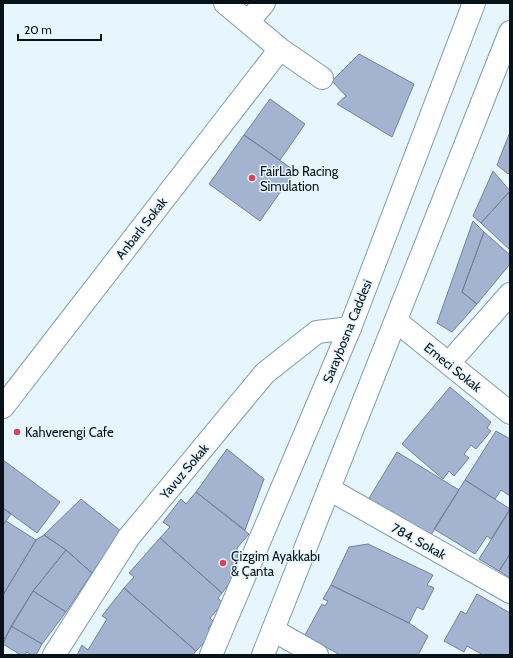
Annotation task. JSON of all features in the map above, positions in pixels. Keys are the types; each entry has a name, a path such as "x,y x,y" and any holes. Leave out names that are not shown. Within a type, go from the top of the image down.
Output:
{"street":[{"path":"225,3 280,49 322,78"},
{"path":"248,22 264,3"},
{"name":"Saraybosna Caddesi","path":"211,655 350,328 474,3"},
{"path":"263,655 510,32"},
{"name":"Anbarlı Sokak","path":"3,407 280,49"},
{"path":"449,363 510,294"},
{"name":"Emeci Sokak","path":"396,321 510,413"},
{"name":"Yavuz Sokak","path":"54,655 129,537 265,373 317,332 350,328"},
{"name":"784. Sokak","path":"329,489 510,592"},
{"path":"273,630 317,655"}],"building":[{"path":"359,54 414,84 392,137 337,104 346,96 332,81"},
{"path":"270,99 305,124 280,160 244,135"},
{"path":"510,132 510,172 508,174 497,165"},
{"name":"FairLab Racing Simulation","path":"244,135 295,171 260,221 209,184"},
{"path":"493,171 510,191 481,223 473,216"},
{"path":"510,191 510,250 481,223"},
{"path":"473,221 484,232 462,292 477,304 452,332 437,323"},
{"path":"484,232 510,255 510,264 477,304 462,292"},
{"path":"450,387 491,422 487,428 491,431 476,449 471,445 464,454 469,458 454,476 449,471 443,479 402,444"},
{"path":"496,431 510,439 510,496 501,490 495,499 465,480"},
{"path":"227,449 264,479 245,530 196,492"},
{"path":"397,452 459,490 429,538 368,500"},
{"path":"3,460 60,502 37,533 3,508"},
{"path":"465,480 510,509 491,539 487,536 475,554 434,529"},
{"path":"196,492 249,534 237,548 238,563 230,574 234,578 222,593 160,538 170,527 163,522 181,499 186,504"},
{"path":"81,499 122,532 92,573 66,550 44,535"},
{"path":"3,508 11,514 3,525"},
{"path":"510,510 510,554 499,571 479,559"},
{"path":"6,521 36,540 3,595 3,525"},
{"path":"44,535 66,550 33,591 3,641 3,595 36,540"},
{"path":"160,538 222,593 218,598 223,603 210,618 214,622 208,628 213,633 196,651 124,588 134,577 129,573"},
{"path":"368,544 433,575 427,585 434,588 423,610 417,607 409,623 331,585 349,547"},
{"path":"66,550 92,573 66,612 33,591"},
{"path":"510,554 510,578 499,571"},
{"path":"331,585 409,623 428,636 418,655 340,655 305,635 322,604 325,606 328,601 323,599"},
{"path":"124,588 196,651 193,655 77,655 82,645 88,650 107,619 102,616"},
{"path":"33,591 66,612 42,644 11,626"},
{"path":"477,594 510,613 510,655 483,655 467,646 464,652 444,641 461,611 466,614"},
{"path":"11,626 42,644 36,655 31,655 27,652 25,655 21,655 3,644"}],"place":[{"name":"FairLab Racing Simulation","path":"252,178"},
{"name":"Kahverengi Cafe","path":"17,432"},
{"name":"Çizgim Ayakkabı & Çanta","path":"223,563"}]}
